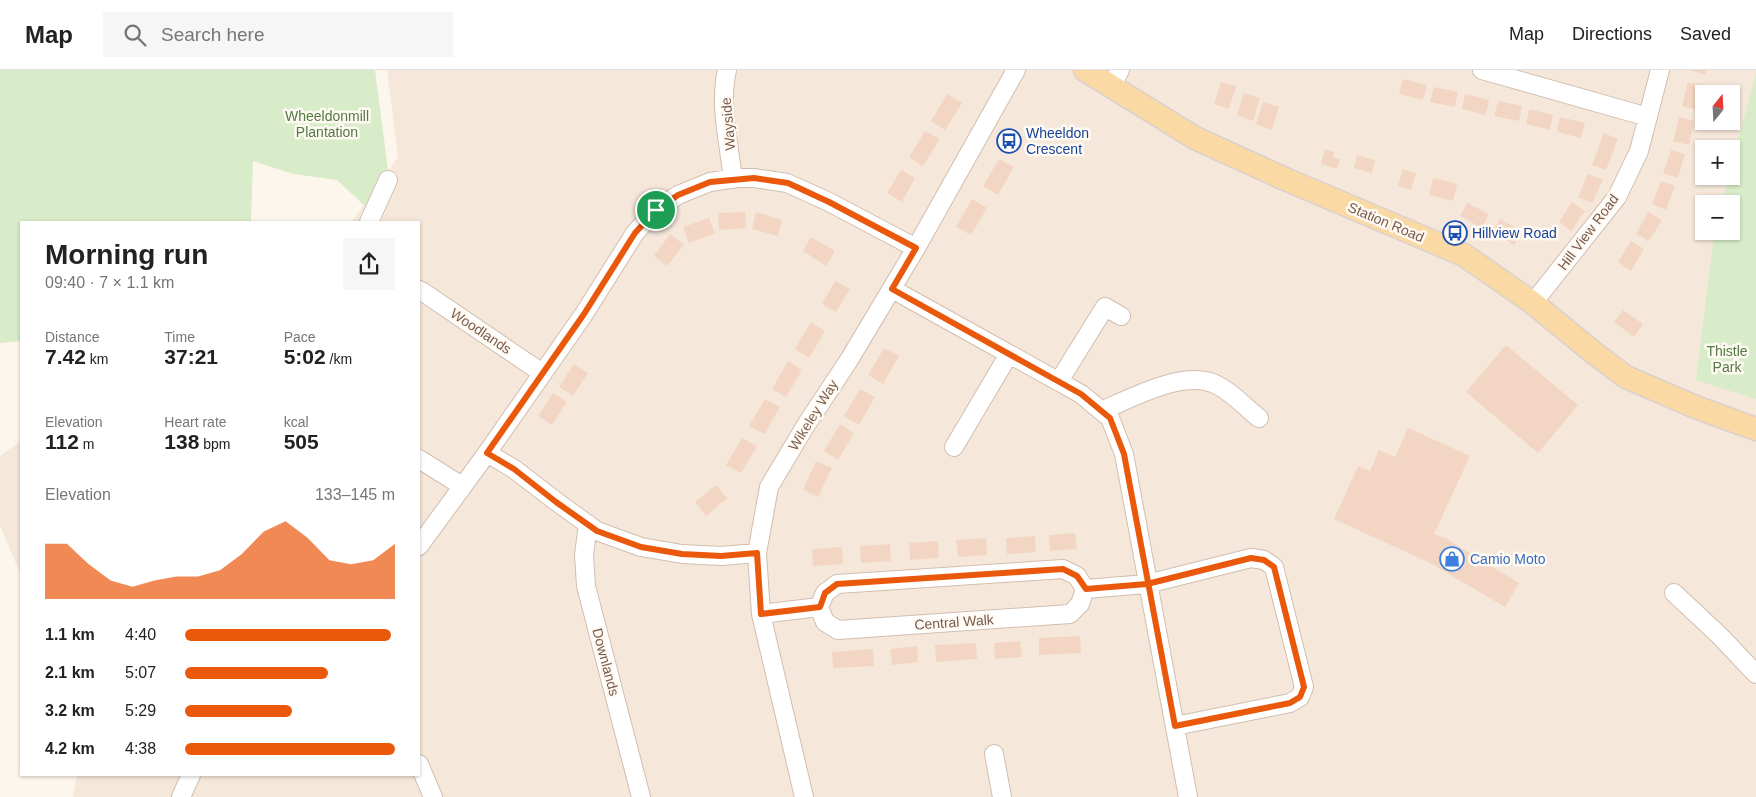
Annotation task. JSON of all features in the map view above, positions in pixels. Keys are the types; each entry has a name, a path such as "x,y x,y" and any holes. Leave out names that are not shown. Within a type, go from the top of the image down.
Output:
{"main road":[{"name":"Station Road","path":"1086,70 1115,78 1195,138 1284,179 1464,255 1533,303 1594,353 1626,376 1698,408 1756,430"}],"street":[{"name":"Wayside","path":"727,70 724,82 726,123 733,179"},
{"name":"Wikeley Way","path":"804,797 761,614 757,553 769,487 892,289 1016,70"},
{"path":"1482,70 1648,117"},
{"name":"Hill View Road","path":"1533,303 1617,197 1639,151 1660,70"},
{"path":"420,545 487,453 584,314 635,233 656,210 678,195 710,182 733,179 754,178 788,183 829,202 916,248"},
{"path":"369,221 388,180"},
{"path":"892,289 1081,394 1110,418 1124,454 1188,797"},
{"name":"Woodlands","path":"420,290 542,373"},
{"path":"1059,381 1105,307 1121,316"},
{"path":"954,447 1009,354"},
{"path":"1101,411 1176,381 1194,380 1218,385 1259,418"},
{"path":"487,453 514,469 597,531 641,547 682,554 721,556 757,553"},
{"path":"420,459 462,486"},
{"name":"Downlands","path":"588,524 584,555 586,586 641,797"},
{"path":"761,614 820,607 825,593 837,584 1063,569 1077,576 1086,589 1147,584 1251,558 1264,560 1274,567 1304,687 1300,697 1290,703 1175,726"},
{"name":"Central Walk","path":"820,607 826,622 838,630 1070,614 1080,604 1086,589"},
{"path":"1674,593 1720,636 1756,674"},
{"path":"994,754 1002,797"},
{"path":"420,766 433,797"},
{"path":"182,797 191,776"}],"shaded area":[{"path":"387,70 1756,70 1756,797 73,797 77,776 420,776 420,221 350,221 353,220 398,157"},
{"path":"20,442 20,573 0,526 0,456"}],"green space":[{"name":"Wheeldonmill Plantation","path":"0,70 375,70 388,170 368,209 337,180 293,174 253,161 251,221 20,221 20,341 0,343"},
{"name":"Thistle Park","path":"1756,73 1756,399 1696,380 1713,240 1740,240 1740,195 1724,195 1727,185 1740,185 1740,140 1738,140"}],"building":[{"path":"1689,70 1707,70 1706,75"},
{"path":"1403,79 1427,85 1423,100 1399,94"},
{"path":"1221,82 1236,86 1229,109 1214,104"},
{"path":"1688,82 1699,85 1695,85 1695,109 1682,106"},
{"path":"1434,87 1458,92 1455,107 1430,102"},
{"path":"1244,93 1260,98 1253,121 1237,115"},
{"path":"947,94 962,103 945,130 931,121"},
{"path":"1465,94 1489,100 1486,115 1462,109"},
{"path":"1498,101 1522,106 1519,121 1494,116"},
{"path":"1263,102 1279,107 1272,130 1256,124"},
{"path":"1529,109 1553,115 1550,130 1526,124"},
{"path":"1560,117 1585,123 1581,138 1557,132"},
{"path":"1679,117 1694,121 1689,145 1673,141"},
{"path":"925,131 940,139 923,166 909,157"},
{"path":"1604,133 1618,139 1606,170 1592,165"},
{"path":"1325,149 1334,152 1333,157 1340,159 1337,169 1321,164"},
{"path":"1671,150 1685,154 1678,178 1663,173"},
{"path":"1357,155 1375,160 1372,173 1354,168"},
{"path":"999,159 1014,167 998,195 983,186"},
{"path":"1403,169 1416,173 1411,190 1398,186"},
{"path":"901,170 915,178 902,202 887,193"},
{"path":"1588,174 1603,180 1592,203 1578,197"},
{"path":"1433,178 1457,184 1453,201 1429,195"},
{"path":"1661,181 1675,186 1666,210 1652,204"},
{"path":"972,199 987,208 971,235 956,227"},
{"path":"1572,202 1585,211 1571,231 1559,222"},
{"path":"1467,203 1489,214 1482,228 1460,216"},
{"path":"745,212 746,228 719,230 718,213"},
{"path":"756,212 782,220 778,236 752,229"},
{"path":"1648,212 1662,220 1649,241 1636,234"},
{"path":"709,218 715,233 689,243 683,227"},
{"path":"1500,219 1522,231 1514,245 1492,232"},
{"path":"670,234 684,245 667,266 654,256"},
{"path":"811,237 835,251 826,266 803,251"},
{"path":"1631,241 1644,249 1631,271 1618,262"},
{"path":"835,281 850,289 836,312 822,304"},
{"path":"1623,310 1643,324 1634,337 1614,322"},
{"path":"811,322 825,331 809,358 795,349"},
{"path":"1506,345 1578,405 1538,453 1466,392"},
{"path":"884,348 899,356 883,384 868,375"},
{"path":"788,361 802,370 786,397 772,389"},
{"path":"574,364 588,373 573,396 559,387"},
{"path":"860,389 875,397 859,425 844,416"},
{"path":"553,393 567,402 552,425 538,416"},
{"path":"765,399 780,407 764,434 749,426"},
{"path":"840,424 854,433 838,460 824,451"},
{"path":"1408,428 1470,456 1434,534 1445,538 1519,583 1505,607 1430,563 1334,519 1358,466 1370,471 1379,450 1395,457"},
{"path":"742,438 757,446 741,473 726,465"},
{"path":"816,461 832,468 818,497 803,490"},
{"path":"716,485 727,498 706,516 695,502"},
{"path":"1075,533 1077,549 1050,551 1049,535"},
{"path":"1035,536 1036,552 1007,554 1006,538"},
{"path":"986,538 987,555 958,557 956,540"},
{"path":"938,541 939,558 910,560 909,543"},
{"path":"890,544 891,561 861,563 860,546"},
{"path":"842,547 843,564 813,566 812,549"},
{"path":"1080,636 1081,653 1039,655 1039,638"},
{"path":"1020,641 1022,657 995,659 994,643"},
{"path":"976,643 977,659 936,662 935,645"},
{"path":"917,646 918,662 892,665 890,649"},
{"path":"873,649 874,666 833,668 832,652"}],"place":[{"name":"Wheeldon Crescent","path":"1009,141"},
{"name":"Hillview Road","path":"1455,233"},
{"name":"Camio Moto","path":"1452,559"}],"route":[{"path":"656,210 635,233 584,314 487,453 514,469 597,531 641,547 682,554 721,556 757,553 761,614 820,607 825,593 837,584 1063,569 1077,576 1086,589 1147,584 1251,558 1264,560 1274,567 1304,687 1300,697 1290,703 1175,726 1147,584 1124,454 1110,418 1081,394 892,289 916,248 829,202 788,183 754,178 737,178 710,182 678,195 656,210"}]}
